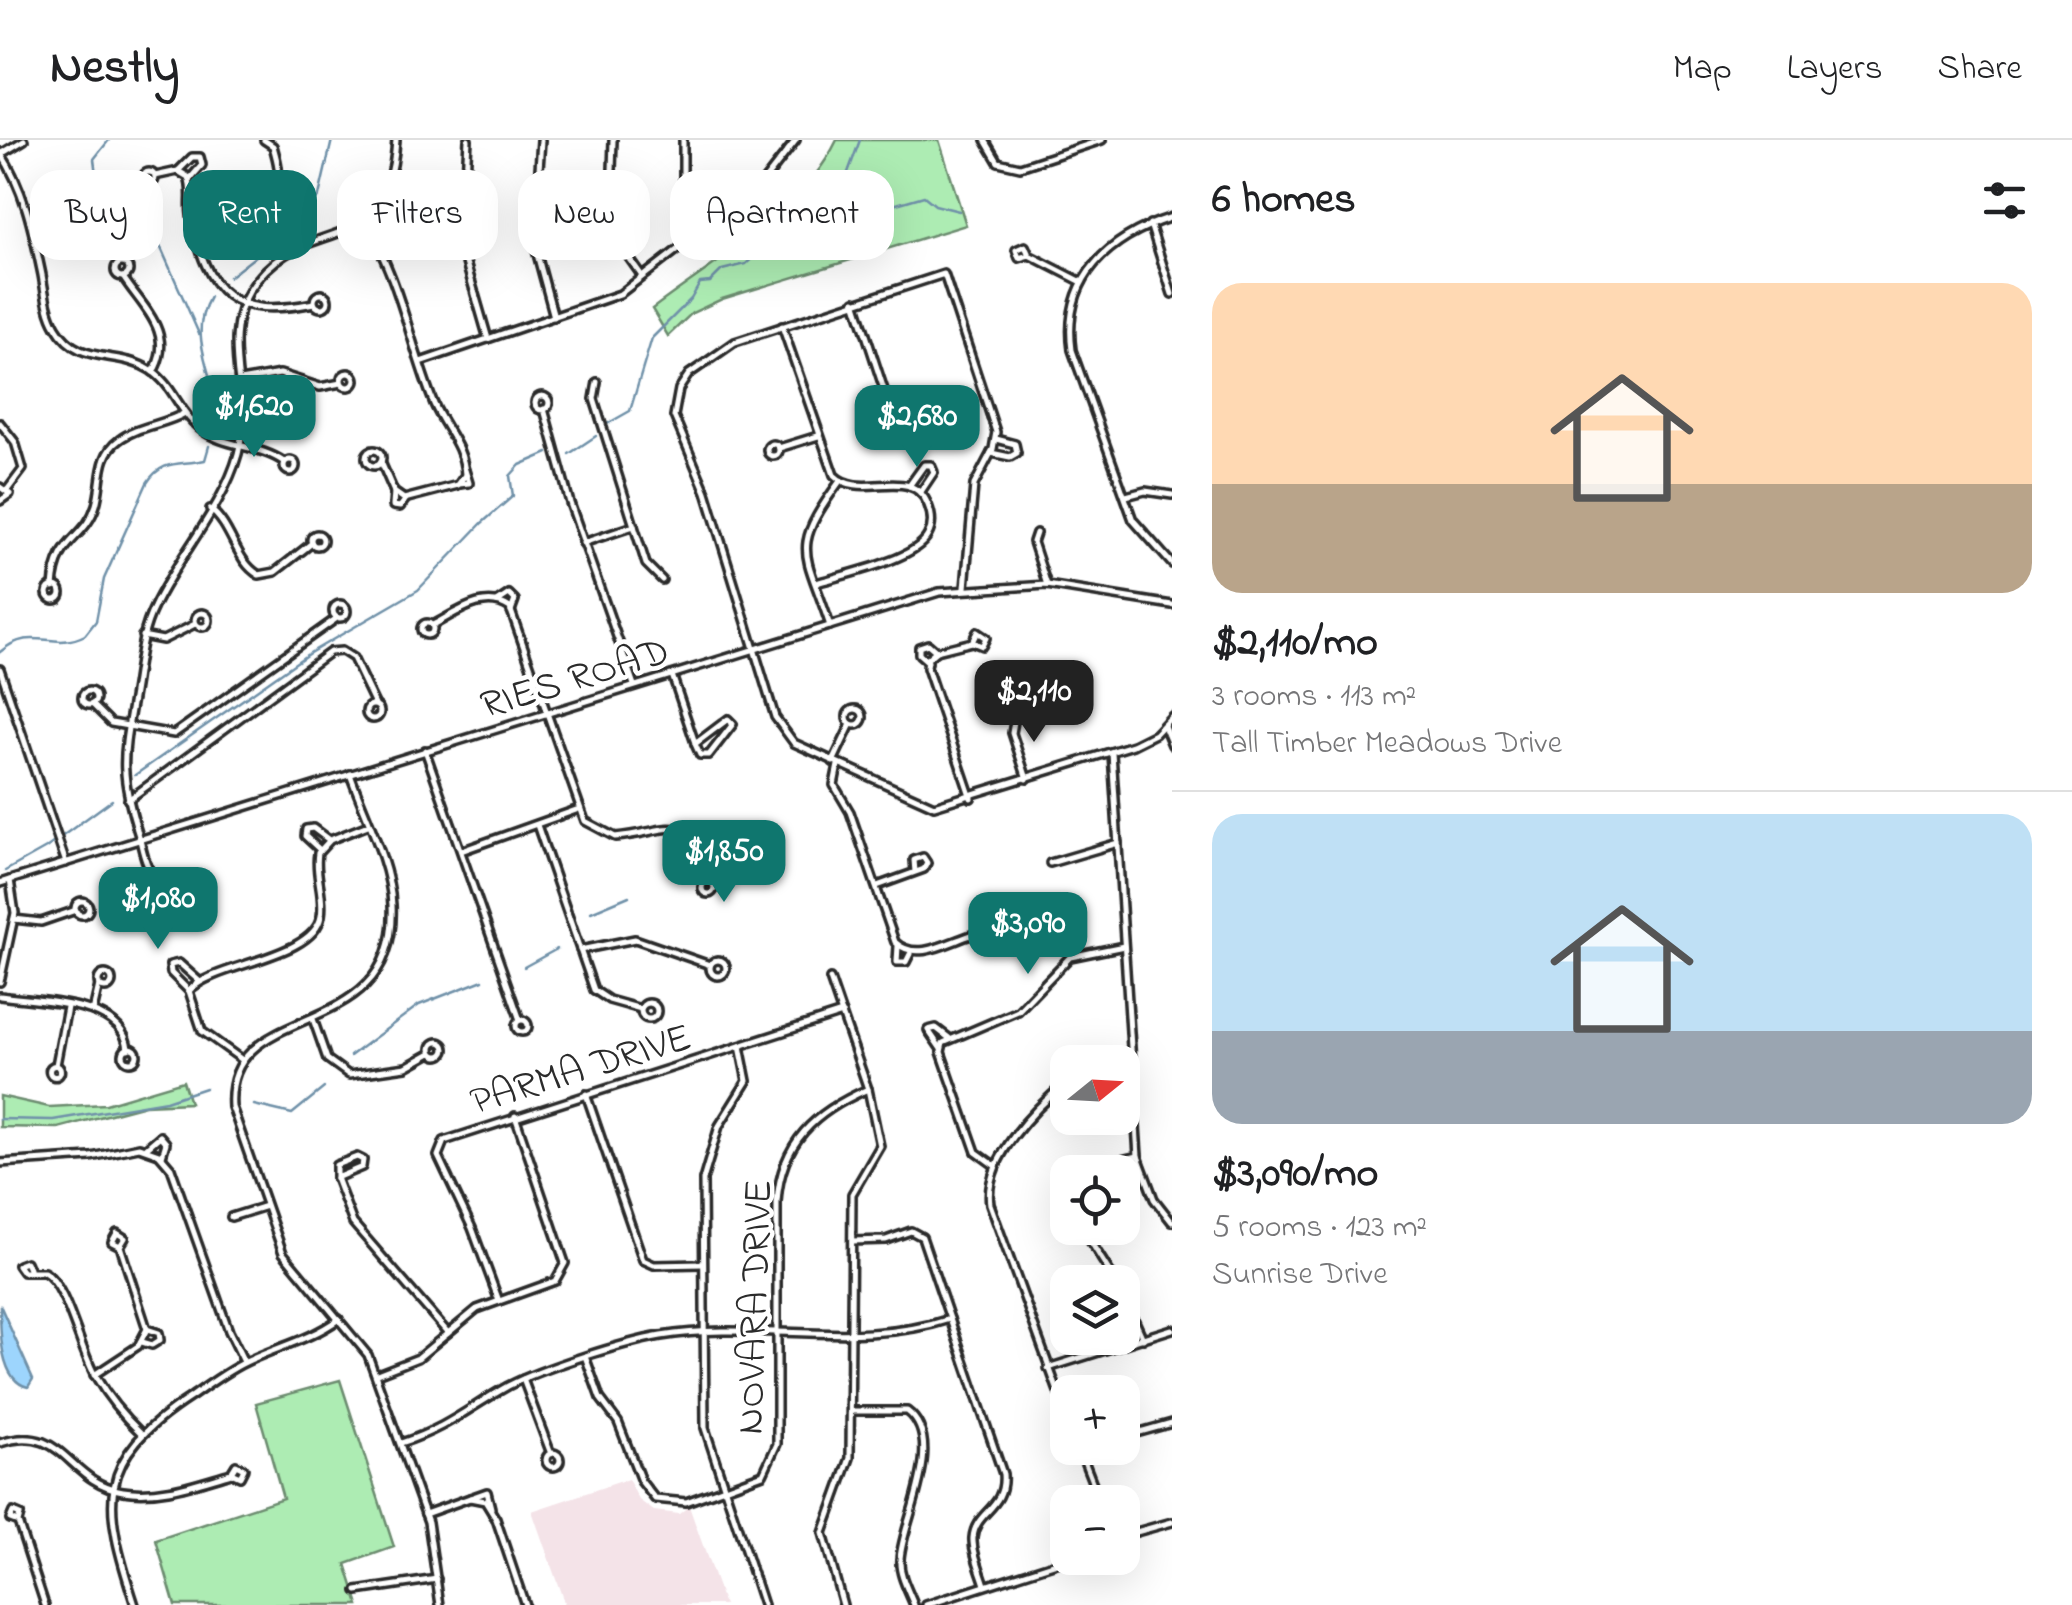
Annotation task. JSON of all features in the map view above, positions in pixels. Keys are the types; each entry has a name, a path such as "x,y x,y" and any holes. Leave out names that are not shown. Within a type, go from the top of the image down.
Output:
{"street":[{"path":"24,140 1,153 30,217"},
{"path":"264,140 276,143 279,170"},
{"path":"391,170 396,140"},
{"path":"468,140 462,249 488,338"},
{"path":"541,140 534,243 554,317"},
{"path":"613,140 610,231 643,277"},
{"path":"683,140 683,170"},
{"path":"775,170 796,140"},
{"path":"985,140 998,162 1020,167 1102,140"},
{"path":"163,174 178,171 192,157 200,157 202,164 197,170"},
{"path":"178,171 183,175"},
{"path":"1172,217 1108,247 1082,282 1072,312 1072,350 1135,524 1172,564"},
{"path":"1150,224 1172,294"},
{"path":"195,900 155,878 127,801 122,764 125,726 142,636 174,568 232,469 240,444 235,333 244,303 263,273 282,256 337,233"},
{"path":"1029,254 1082,282"},
{"path":"420,362 620,294 670,256"},
{"path":"39,260 49,310 62,336 84,354 154,372 184,413 209,435 267,450 284,462"},
{"path":"205,260 214,286 244,303 266,310 314,303"},
{"path":"381,462 394,492 406,499 459,484 465,470 420,362 387,260"},
{"path":"965,588 974,484 996,439 989,403 944,274 735,342 704,360 684,382 674,408 676,424 703,484 752,651 784,734 923,804 942,806 1112,753 1151,737 1172,716"},
{"path":"123,277 145,304 160,335 162,351 154,372"},
{"path":"855,301 890,405 900,418"},
{"path":"782,326 818,436 840,481 862,488 909,486 920,493 932,522 920,546 816,583"},
{"path":"240,381 280,374 320,387 341,383"},
{"path":"597,382 594,399 646,564 662,580"},
{"path":"544,409 583,542 634,686"},
{"path":"54,587 57,556 96,507 106,453 129,434 163,425 184,413"},
{"path":"0,423 16,442 22,469 8,489 8,499 0,500"},
{"path":"779,448 818,436"},
{"path":"992,452 1010,457 1017,453 1015,444 996,439"},
{"path":"909,486 924,465 931,465 934,472 920,493"},
{"path":"830,626 804,538 809,524 840,481"},
{"path":"0,487 8,489"},
{"path":"1125,497 1146,491 1172,495"},
{"path":"210,509 222,519 246,564 259,576 275,572 312,544"},
{"path":"583,542 634,526"},
{"path":"1036,532 1033,542 1048,585"},
{"name":"RIES ROAD","path":"0,883 546,711 965,588 1048,585 1172,605"},
{"path":"497,602 509,594 515,600 511,611"},
{"path":"433,625 476,602 497,602 511,611 579,810 589,825 610,836 672,827 685,834 706,882"},
{"path":"92,704 106,721 168,734 180,731 337,618"},
{"path":"142,636 163,640 196,624"},
{"path":"928,662 936,651 972,642"},
{"path":"936,651 928,644 920,647 971,798"},
{"path":"127,801 330,652 342,651 353,658 374,704"},
{"path":"0,669 47,804 52,833 66,863"},
{"path":"672,675 696,744 700,755 709,755 732,732 732,722 720,721 696,744"},
{"path":"1016,710 1012,733 1027,780"},
{"path":"852,724 835,763 834,785 848,806 889,931 898,946 911,952 971,935"},
{"path":"1164,726 1172,745"},
{"path":"425,750 520,1020"},
{"path":"1112,753 1131,1045"},
{"path":"350,774 392,898 388,944 381,962 357,994 313,1019 270,1035 241,1059 232,1087 232,1107 282,1252 363,1346 376,1374 425,1514 440,1605"},
{"path":"461,851 579,810"},
{"path":"537,825 599,994 641,1009"},
{"path":"189,991 199,981 264,959 312,931 322,912 317,871 320,850 329,840 368,826"},
{"path":"320,850 305,836 306,830 313,828 329,840"},
{"path":"697,854 730,842"},
{"path":"1050,863 1118,843"},
{"path":"877,886 915,872"},
{"path":"0,982 14,918 10,880"},
{"path":"14,918 41,922 76,910"},
{"path":"580,950 635,940 710,965"},
{"path":"898,946 894,955 899,963 906,962 911,952"},
{"path":"994,1165 976,1152 945,1044 1018,1011 1065,960 1090,950 1124,946"},
{"path":"199,981 179,963 172,964 170,973 189,991 202,1032 241,1059"},
{"path":"830,979 868,1089 880,1146 852,1194 852,1411 846,1474 823,1533 843,1605"},
{"path":"93,1011 99,985"},
{"path":"0,996 93,1011 118,1025 128,1049"},
{"path":"56,1066 67,1008"},
{"name":"PARMA DRIVE","path":"499,1301 472,1228 438,1156 441,1145 451,1136 842,1013"},
{"path":"313,1019 327,1059 349,1075 406,1067 432,1053"},
{"path":"740,1046 747,1081 724,1114 705,1167 706,1437 763,1605"},
{"name":"NOVARA DRIVE","path":"586,1359 600,1398 618,1422 650,1494 678,1504 758,1476 773,1458 777,1202 783,1165 797,1138 816,1116 868,1089"},
{"path":"586,1094 643,1260 654,1265 703,1264"},
{"path":"1050,1101 994,1165 990,1204 1051,1375"},
{"path":"376,1374 418,1358 471,1313 555,1281 565,1268 515,1116"},
{"path":"145,1148 160,1136 166,1143 158,1154"},
{"path":"0,1164 145,1148 158,1154 171,1168 229,1331 244,1362"},
{"path":"336,1178 362,1167 363,1160 358,1157 336,1164 336,1178 353,1224 448,1333"},
{"path":"1140,1162 1154,1200 1172,1222"},
{"path":"231,1217 266,1206"},
{"path":"852,1241 920,1234 1003,1474 1000,1499 974,1533 985,1585"},
{"path":"94,1376 142,1342 147,1328 120,1246"},
{"path":"29,1269 51,1275 59,1285 94,1376 119,1412 141,1433"},
{"path":"135,1605 112,1527 114,1488 141,1433 244,1362 306,1340 340,1319"},
{"path":"400,1444 447,1427 524,1379 645,1339 704,1332 910,1332 950,1319"},
{"path":"142,1342 152,1345 160,1340 159,1333 147,1328"},
{"path":"1048,1368 1172,1328"},
{"path":"1140,1332 1143,1339"},
{"path":"524,1379 551,1454"},
{"path":"852,1411 902,1411 914,1418 922,1474 900,1562 914,1605"},
{"path":"1140,1432 1172,1423"},
{"path":"0,1429 2,1442 28,1435 42,1438 76,1468 114,1488 161,1492 232,1473"},
{"path":"425,1514 470,1498 491,1508 526,1605"},
{"path":"18,1522 45,1605"},
{"path":"1140,1531 1172,1522"},
{"path":"926,1605 1050,1565"},
{"path":"357,1591 437,1579"}],"shaded area":[{"path":"628,1479 639,1500 654,1511 679,1514 689,1506 724,1605 565,1605 532,1511"}],"green space":[{"path":"837,140 939,140 966,225 894,247 894,170 819,170"},
{"path":"721,260 851,260 722,299 692,313 668,336 652,309"},
{"path":"183,1081 190,1103 145,1105 58,1128 0,1127 0,1096 49,1107 106,1104"},
{"path":"340,1380 394,1547 346,1564 359,1605 175,1605 156,1540 283,1498 256,1403"}],"water":[{"path":"0,1305 33,1379 28,1387 19,1383 7,1366 1,1341"}],"waterway":[{"path":"109,140 94,159 98,190 142,223 161,248 199,334"},
{"path":"229,277 302,220 319,196 332,140"},
{"path":"607,424 630,411 652,338 691,299 700,283 710,282 722,270 746,264 833,182 846,178 860,140"},
{"path":"894,205 924,196 935,205 959,211"},
{"path":"210,297 201,329 212,389 213,421"},
{"path":"569,454 596,436"},
{"path":"0,652 23,640 62,641 85,635 96,621 104,579 147,483 166,466 205,460 209,446"},
{"path":"135,775 308,654 418,590 513,496 510,476 520,465 548,453"},
{"path":"5,871 46,848 112,800"},
{"path":"591,912 629,896"},
{"path":"524,967 557,949"},
{"path":"350,1056 419,1005 483,980"},
{"path":"0,1119 53,1120 166,1101 205,1088"},
{"path":"254,1105 292,1114 324,1088"}]}
